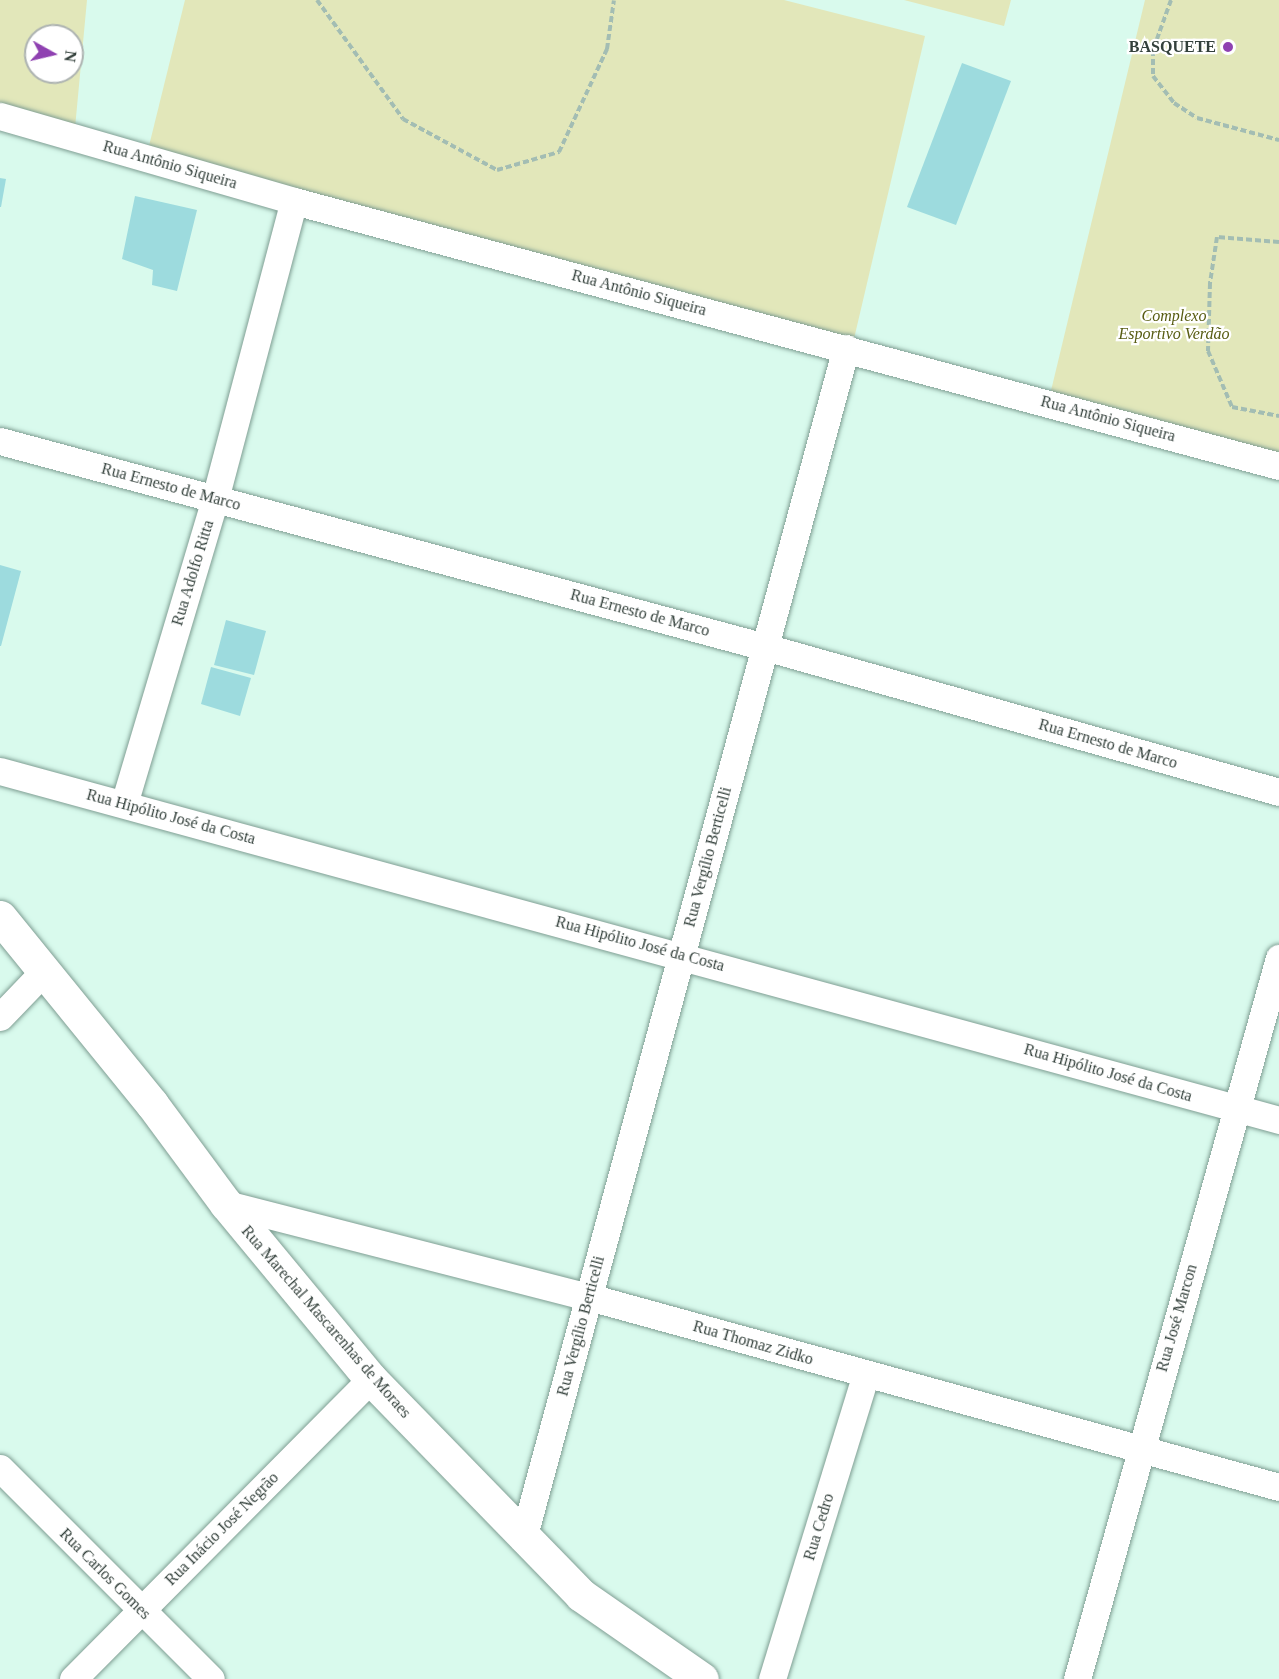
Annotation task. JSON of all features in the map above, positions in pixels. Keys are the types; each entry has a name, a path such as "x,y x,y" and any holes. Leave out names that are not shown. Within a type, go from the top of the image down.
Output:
{"street":[{"name":"Rua Antônio Siqueira","path":"0,116 294,201 1279,466"},
{"name":"Rua Adolfo Ritta","path":"124,804 215,499 294,201"},
{"name":"Rua Vergílio Berticelli","path":"523,1539 846,348"},
{"name":"Rua Ernesto de Marco","path":"0,441 765,647 1279,792"},
{"name":"Rua Hipólito José da Costa","path":"0,771 1279,1120"},
{"name":"Rua Marechal Mascarenhas de Moraes","path":"0,916 45,970 226,1204 371,1379 523,1539 581,1595 702,1679"},
{"name":"Rua José Marcon","path":"1077,1679 1139,1449 1279,958"},
{"path":"0,1017 45,970"},
{"name":"Rua Thomaz Zidko","path":"226,1204 589,1297 1279,1487"},
{"name":"Rua Cedro","path":"772,1679 866,1374"},
{"name":"Rua Inácio José Negrão","path":"73,1679 371,1379"},
{"name":"Rua Carlos Gomes","path":"0,1468 211,1679"}],"path":[{"path":"317,0 403,119 497,170 559,152 607,49 614,0"},
{"path":"1171,0 1153,50 1153,76 1174,103 1197,118 1279,140"},
{"path":"1279,242 1217,237 1209,283 1208,351 1232,407 1279,416"}],"green space":[{"path":"0,0 87,0 84,32 84,24 24,24 24,84 79,84 75,128 0,111"},
{"path":"185,0 784,0 925,36 853,343 147,154"},
{"path":"904,0 1011,0 1004,26"},
{"name":"Complexo Esportivo Verdão","path":"1145,0 1279,0 1279,461 1049,399"}],"building":[{"path":"962,63 1011,81 956,225 907,207"},
{"path":"0,178 6,179 1,207 0,207"},
{"path":"135,196 197,210 177,291 152,285 153,270 122,259"},
{"path":"0,565 21,571 1,646 0,646"},
{"path":"226,620 266,631 254,675 214,665"},
{"path":"211,667 251,678 240,716 201,704"}],"place":[{"name":"BASQUETE","path":"1228,47"}]}
